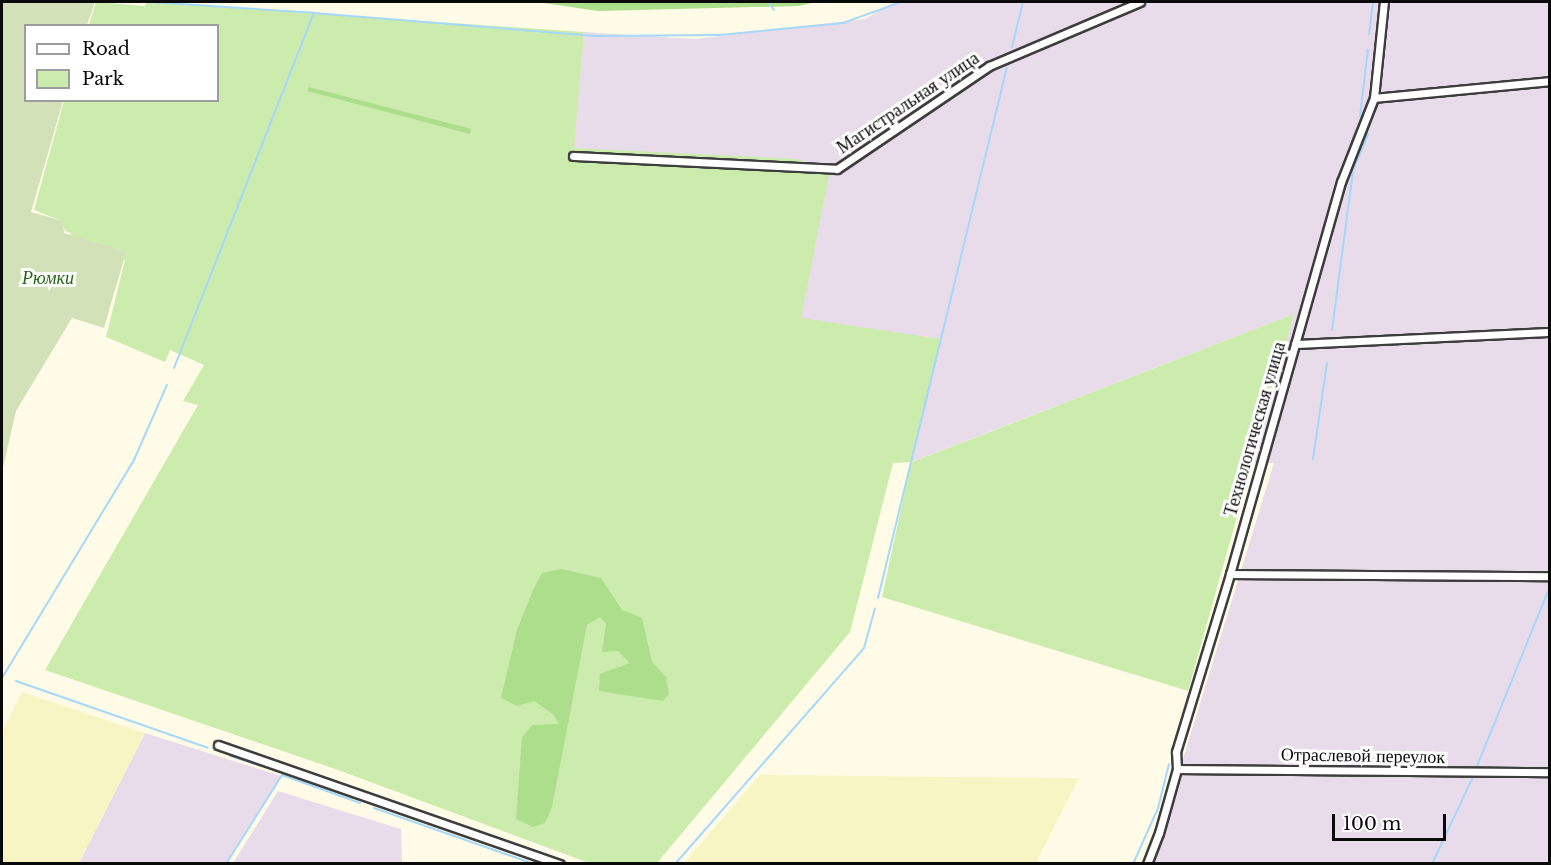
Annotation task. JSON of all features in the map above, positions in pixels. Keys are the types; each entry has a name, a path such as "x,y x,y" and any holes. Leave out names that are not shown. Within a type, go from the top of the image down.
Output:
{"street":[{"name":"Магистральная улица","path":"573,156 837,169 989,66 1140,2"},
{"name":"Технологическая улица","path":"1147,864 1177,769 1176,752 1230,574 1341,182 1374,98 1384,2"},
{"path":"1374,98 1550,81"},
{"path":"1295,344 1550,332"},
{"path":"1230,574 1550,576"},
{"path":"218,745 560,864"},
{"name":"Отраслевой переулок","path":"1177,769 1550,772"}],"shaded area":[{"path":"894,2 1549,2 1549,863 1151,863 1274,463 1250,463 1294,314 911,462 801,318 685,155 573,148 584,32 695,39 865,19"},
{"path":"22,692 145,733 79,863 2,863 2,732"},
{"path":"145,733 281,776 226,863 79,863"},
{"path":"760,775 1079,778 1036,863 684,863"},
{"path":"278,791 401,829 402,863 233,863"}],"green space":[{"name":"Рюмки","path":"2,2 95,2 87,24 24,24 24,102 63,102 31,212 63,221 64,233 126,252 104,328 72,318 16,411 2,472"},
{"path":"96,2 145,6 147,2 584,32 574,148 799,159 829,175 801,318 940,339 912,462 1294,314 1188,691 882,597 911,462 893,463 850,632 657,863 589,863 338,770 45,670 198,405 183,401 204,365 170,350 165,362 106,337 125,260 68,242 71,233 65,231 62,221 34,210 64,102 219,102 219,24 89,24"},
{"path":"537,2 816,2 799,6 598,11"},
{"path":"309,87 471,129 470,134 307,91"},
{"path":"561,569 601,578 622,610 642,618 652,662 666,677 669,694 663,701 599,691 600,674 630,663 618,651 602,652 606,624 600,617 587,625 552,807 545,823 533,827 516,819 522,737 532,725 559,724 553,714 534,701 517,706 501,698 517,630 533,590 542,573"}],"waterway":[{"path":"150,2 314,13"},
{"path":"768,2 774,10"},
{"path":"174,368 314,13 595,36 719,35 843,23 901,2"},
{"path":"1012,47 1023,2"},
{"path":"1369,34 1373,2"},
{"path":"1360,116 1368,49"},
{"path":"878,598 1007,67"},
{"path":"1332,330 1353,170 1368,134"},
{"path":"1313,459 1327,363"},
{"path":"2,678 134,460 167,385"},
{"path":"1477,766 1550,586"},
{"path":"675,864 864,648 875,608"},
{"path":"16,681 208,748"},
{"path":"230,756 260,766"},
{"path":"1133,864 1158,808 1169,764"},
{"path":"226,864 282,775 360,803"},
{"path":"1432,864 1472,779"},
{"path":"374,808 534,864"}]}
